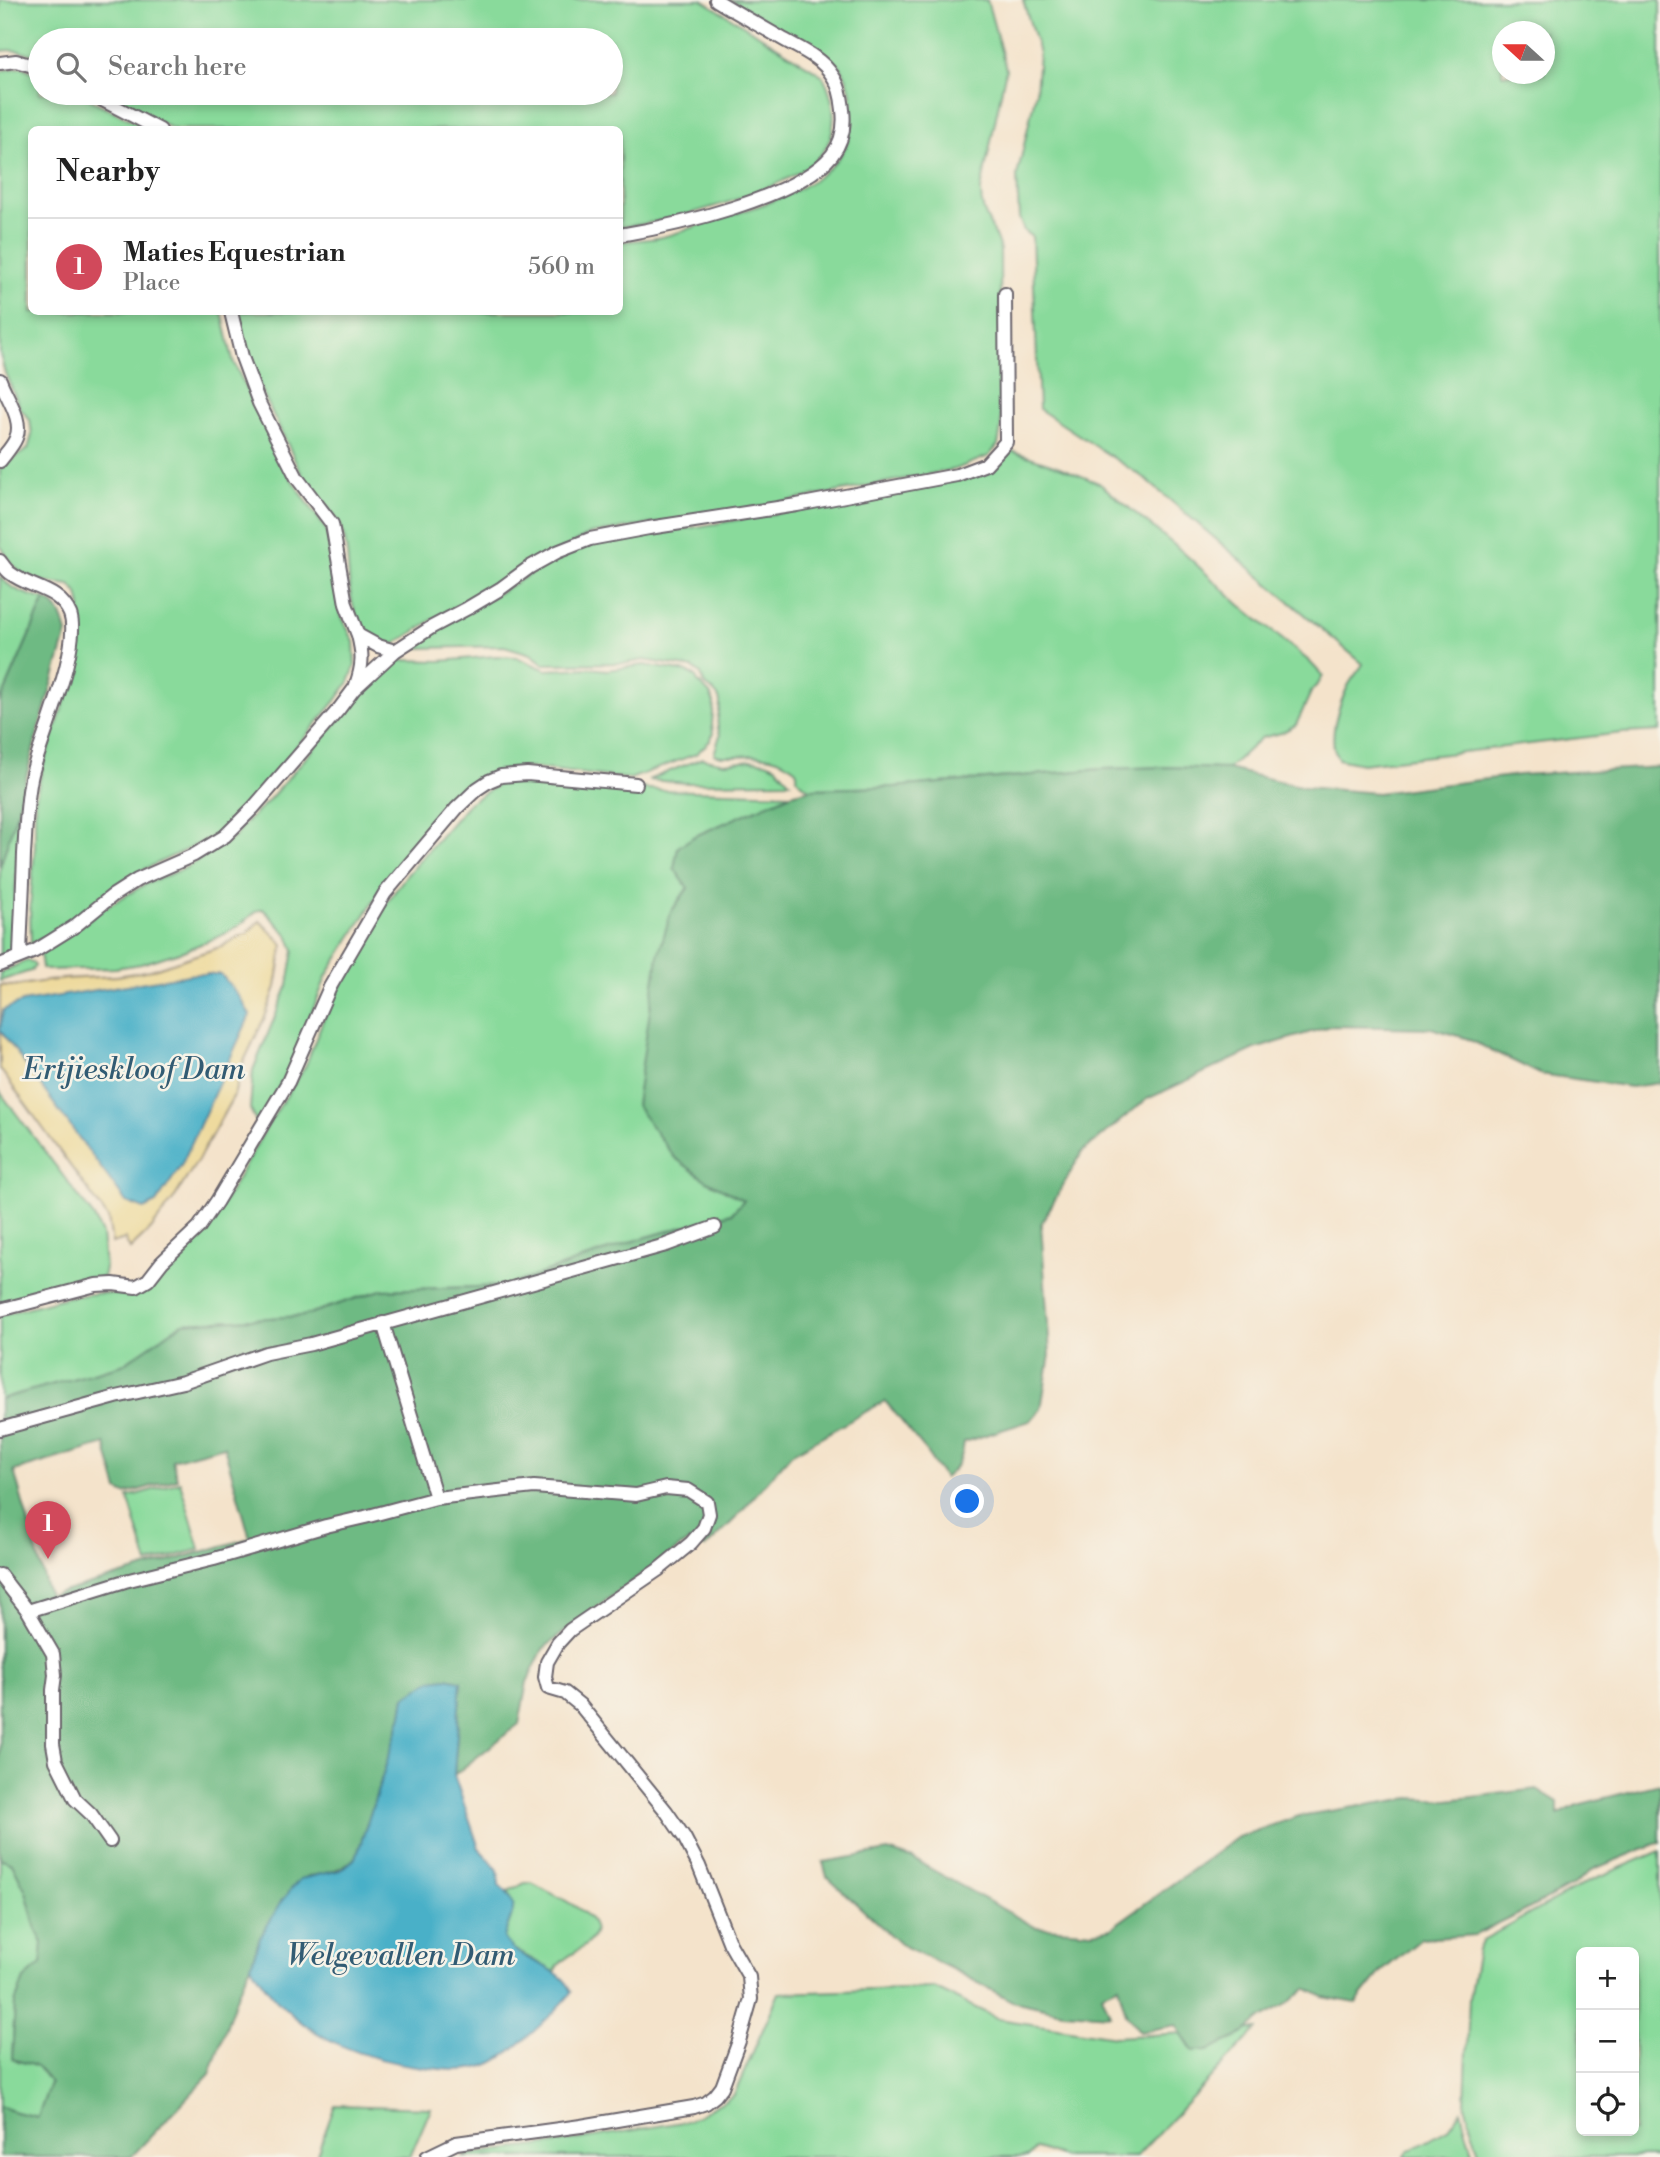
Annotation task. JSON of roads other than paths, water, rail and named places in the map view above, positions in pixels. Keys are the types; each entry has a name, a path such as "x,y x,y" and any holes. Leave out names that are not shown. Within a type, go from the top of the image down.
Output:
{"street":[{"path":"623,235 666,228 768,196 810,174 831,157 839,143 844,118 842,99 833,75 819,60 716,0"},
{"path":"0,63 16,61 28,64"},
{"path":"112,105 152,126"},
{"path":"0,965 35,951 75,926 112,895 137,880 194,855 225,836 340,709 354,689 395,651 500,589 530,566 557,552 590,539 957,475 986,464 1006,442 1005,294"},
{"path":"232,315 242,357 260,403 297,478 332,524 346,604 362,653 362,668 354,689"},
{"path":"0,380 16,418 18,430 16,439 0,461"},
{"path":"0,561 9,572 25,582 54,593 64,601 73,629 70,653 32,775 26,816 20,956"},
{"path":"358,635 378,646 395,651"},
{"path":"0,1310 96,1285 136,1287 148,1280 162,1262 198,1227 217,1201 288,1082 330,987 385,893 457,808 477,789 501,776 527,774 636,784"},
{"path":"0,1429 116,1397 183,1382 266,1353 666,1245 715,1227"},
{"path":"383,1323 436,1497"},
{"path":"28,1611 125,1581 436,1497 534,1487 636,1495 666,1488 688,1490 707,1502 709,1514 704,1528 691,1543 658,1570 570,1630 558,1643 547,1662 545,1677 548,1688 565,1693 580,1705 666,1811 684,1836 704,1879 730,1944 749,1977 751,1998 748,2012 728,2073 716,2096 694,2107 456,2143 428,2157"},
{"path":"0,1575 28,1611 53,1654 55,1761 75,1799 91,1814 110,1841"}],"water":[{"name":"Ertjieskloof Dam","path":"195,974 221,974 250,1015 181,1166 156,1203 144,1209 126,1202 0,1030 3,1010 22,1002"},
{"name":"Welgevallen Dam","path":"446,1678 461,1681 454,1775 479,1848 498,1870 499,1885 507,1892 513,1904 504,1938 511,1947 559,1975 572,1992 534,2031 501,2058 484,2066 458,2070 396,2063 347,2048 324,2037 284,2007 266,1988 251,1965 260,1938 282,1900 300,1879 340,1870 356,1858 402,1715 405,1697 431,1680"}],"place":[{"name":"Maties Equestrian","path":"48,1559"}]}
